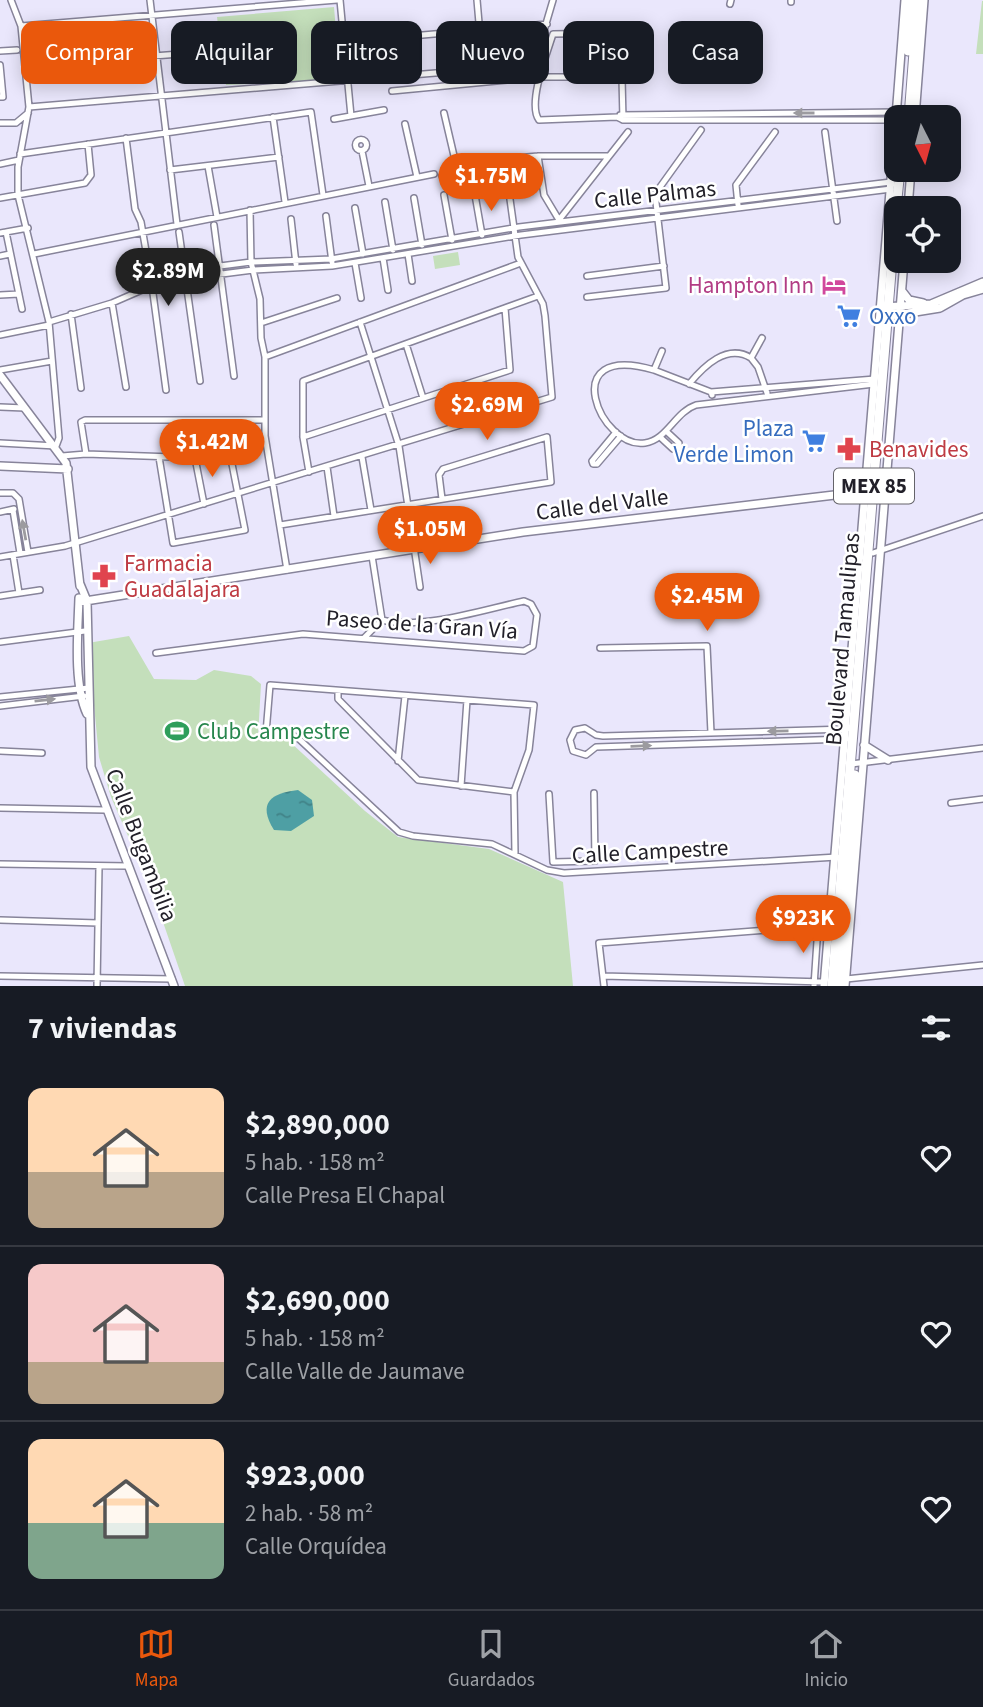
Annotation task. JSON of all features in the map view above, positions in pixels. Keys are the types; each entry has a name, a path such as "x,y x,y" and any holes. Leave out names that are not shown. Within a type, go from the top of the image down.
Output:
{"main road":[{"path":"910,65 911,0"},
{"path":"903,105 909,78 918,0"},
{"name":"Boulevard Tamaulipas","path":"876,490 881,349 891,312 891,273"},
{"name":"Boulevard Tamaulipas","path":"827,985 842,911 852,826 871,553 896,273"},
{"name":"Boulevard Tamaulipas","path":"843,984 842,805 856,764 863,720 871,553"},
{"path":"842,805 850,812 852,826"}],"street":[{"path":"11,0 21,26"},
{"path":"150,0 152,21"},
{"path":"80,21 338,0 341,21"},
{"path":"477,0 479,21"},
{"path":"548,21 554,0"},
{"path":"905,0 910,65"},
{"path":"910,65 925,0"},
{"path":"549,44 552,34 563,34"},
{"path":"0,51 17,50"},
{"path":"0,65 3,97 0,97"},
{"path":"157,66 177,224"},
{"path":"909,78 913,105"},
{"path":"27,84 29,110 20,157 18,195 49,324 59,439 56,446"},
{"path":"0,125 16,123 29,110 160,96 321,84"},
{"path":"348,84 351,116"},
{"path":"392,91 466,84"},
{"path":"538,84 535,113 539,120 708,113 841,113 884,116"},
{"path":"621,117 622,84"},
{"path":"334,119 384,110"},
{"path":"0,164 20,157 88,144 311,112 323,195"},
{"path":"444,113 458,173"},
{"path":"707,121 708,113"},
{"path":"774,122 775,113"},
{"path":"841,113 841,121"},
{"path":"273,117 285,202"},
{"path":"621,117 774,122 884,118"},
{"path":"405,124 417,177"},
{"path":"587,297 666,288 655,194 701,130"},
{"path":"559,221 628,132"},
{"path":"738,205 736,185 775,132"},
{"path":"825,132 837,221"},
{"path":"126,138 135,209 142,230 152,286 166,390"},
{"path":"0,198 90,180 88,144"},
{"path":"362,151 369,186"},
{"path":"170,170 279,156"},
{"path":"538,156 544,195 564,229"},
{"path":"442,176 480,168 494,160 538,156 609,156"},
{"path":"208,166 217,217"},
{"path":"34,254 142,230 434,174"},
{"path":"891,196 892,182"},
{"path":"0,557 76,543 552,397 545,316 521,263 514,236 508,185"},
{"name":"Calle Palmas","path":"175,279 253,270 332,266 422,248 453,247 564,229 891,186"},
{"path":"474,190 483,242"},
{"path":"444,195 453,247"},
{"path":"414,198 422,248"},
{"path":"385,202 393,253"},
{"name":"Calle Palmas","path":"174,272 251,262 383,258 393,253 408,254 452,239 559,221 738,205"},
{"path":"355,208 364,258"},
{"path":"250,210 251,262 260,299 265,357 264,420 287,570"},
{"path":"326,216 332,266"},
{"path":"291,219 296,268"},
{"path":"214,225 234,376"},
{"path":"22,309 3,233 28,228"},
{"path":"179,232 200,382"},
{"path":"0,256 10,254"},
{"path":"408,254 412,281"},
{"path":"383,258 388,290"},
{"path":"355,262 361,298"},
{"path":"265,357 521,263"},
{"path":"587,276 664,266"},
{"path":"891,312 901,291 903,273"},
{"path":"0,334 49,324 71,314 113,303 165,280"},
{"path":"891,312 931,304 983,282"},
{"path":"891,312 940,308 963,295 983,289"},
{"path":"901,291 909,300 931,304"},
{"path":"0,295 19,294"},
{"path":"309,472 303,437 303,381 538,296"},
{"path":"261,323 337,298"},
{"path":"113,303 125,387"},
{"path":"303,437 510,370 505,308"},
{"path":"71,314 81,388"},
{"path":"360,322 399,446 420,587"},
{"path":"751,358 762,338"},
{"path":"406,344 423,398"},
{"path":"876,490 874,382 881,349"},
{"path":"654,370 662,351"},
{"path":"689,384 705,366 723,356 741,353 751,358 767,393"},
{"path":"52,361 0,372 56,446 68,469 83,601"},
{"path":"767,393 711,392 633,364 619,364 598,374 593,392 597,403 619,434 635,443 644,443 660,437 688,408 767,393 874,382"},
{"path":"711,392 713,402"},
{"path":"0,407 25,408"},
{"path":"86,454 80,422 85,420 264,420"},
{"path":"660,437 673,449 679,448 679,443 666,430"},
{"path":"607,448 619,434"},
{"path":"280,525 551,482 547,437 440,471 442,499"},
{"path":"0,443 56,446"},
{"path":"62,456 86,454 231,459 245,530 173,543 159,457"},
{"path":"362,457 371,510"},
{"path":"195,458 204,504"},
{"path":"0,466 68,469"},
{"path":"327,467 334,516"},
{"name":"Calle del Valle","path":"83,601 547,530 876,490"},
{"path":"0,493 17,495 28,552"},
{"path":"0,512 21,508"},
{"path":"13,510 20,553"},
{"path":"842,911 836,857 846,729 871,553 983,516"},
{"path":"13,555 19,593"},
{"path":"364,638 382,620 372,556"},
{"path":"0,596 40,590"},
{"name":"Calle Bugambilia","path":"83,601 82,631 91,767 173,983"},
{"name":"Paseo de la Gran Vía","path":"156,653 303,634 524,652 533,646 537,615 531,604 524,601 409,623 382,620"},
{"path":"0,642 82,631"},
{"path":"600,648 707,646 710,733"},
{"name":"Calle Campestre","path":"338,691 270,685 266,733 288,732 299,739 399,832 413,836 492,844 555,872 836,857"},
{"path":"514,792 418,780 338,699 338,691 534,705 529,750 514,792 515,854"},
{"path":"0,697 86,692"},
{"path":"0,706 86,692"},
{"path":"398,761 404,696"},
{"path":"461,786 467,700"},
{"path":"842,911 856,764 864,745 863,720"},
{"path":"596,747 596,735 592,730 579,728 570,740 578,754 586,755 596,747 846,739"},
{"path":"596,735 846,729"},
{"path":"831,730 831,740"},
{"path":"754,732 754,742"},
{"path":"676,734 676,745"},
{"path":"864,745 888,760"},
{"path":"856,764 983,748"},
{"path":"0,751 43,753"},
{"path":"549,794 553,862 595,860 594,793"},
{"path":"951,803 983,799"},
{"path":"0,808 106,810"},
{"path":"587,861 588,872"},
{"path":"0,864 129,866"},
{"path":"97,986 99,866"},
{"path":"0,920 98,923"},
{"path":"604,986 599,943 818,926 814,984"},
{"path":"843,984 983,965"},
{"path":"0,976 173,983"},
{"path":"603,976 827,985"},
{"path":"648,986 649,977"}],"shaded area":[{"path":"982,1 983,54 976,54"},
{"path":"334,7 335,21 311,21 311,81 297,82 297,21 218,21 217,17"},
{"path":"458,252 460,265 435,269 433,256"},
{"path":"129,636 154,679 196,680 214,670 251,676 261,684 258,737 281,737 290,742 365,811 398,837 489,849 563,882 573,986 185,986 153,893 111,797 99,757 88,643"}],"water":[{"path":"298,790 312,800 314,816 291,831 274,830 267,813 270,801 280,794"}],"place":[{"name":"Hampton Inn","path":"834,285"},
{"name":"Oxxo","path":"849,316"},
{"name":"Plaza Verde Limon","path":"814,441"},
{"name":"Benavides","path":"849,449"},
{"name":"Farmacia Guadalajara","path":"104,576"},
{"name":"Club Campestre","path":"177,731"}]}
